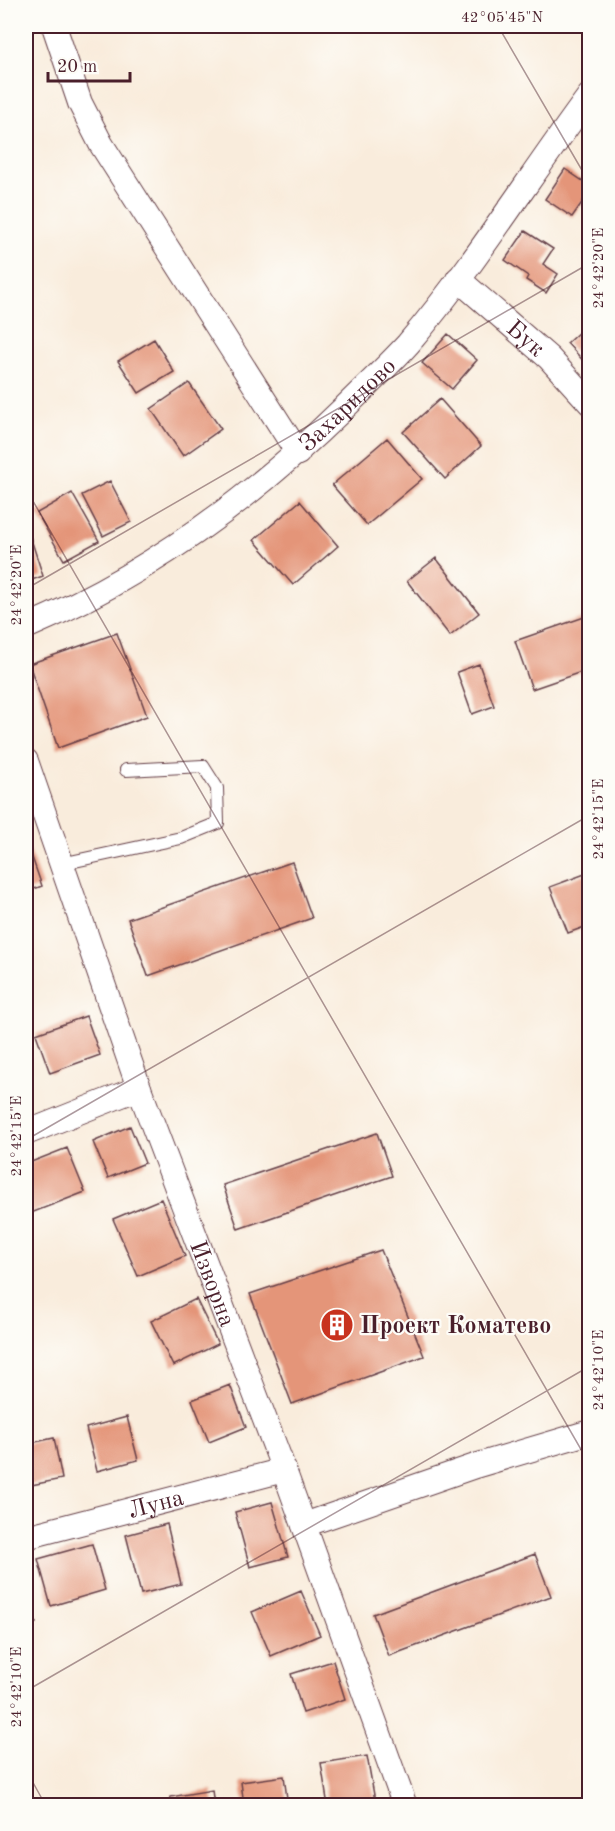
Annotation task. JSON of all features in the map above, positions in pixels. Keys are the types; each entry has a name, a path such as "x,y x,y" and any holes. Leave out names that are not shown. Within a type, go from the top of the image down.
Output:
{"street":[{"path":"54,26 81,103 101,144 298,453"},
{"name":"Захаридово","path":"26,627 69,609 161,556 240,501 298,453 407,344 458,279 590,95"},
{"name":"Бук","path":"458,279 549,358 590,403"},
{"name":"Изворна","path":"26,761 138,1088 284,1470 405,1806"},
{"path":"26,1133 138,1088"},
{"path":"304,1525 475,1466 590,1432"},
{"name":"Луна","path":"26,1537 284,1470"}],"lane":[{"path":"61,864 181,838 218,823 218,788 203,766 126,770"}],"building":[{"path":"565,169 590,186 590,191 572,217 545,199"},
{"path":"525,231 553,249 543,264 558,274 546,293 526,280 528,276 505,260"},
{"path":"590,322 590,368 567,343"},
{"path":"448,334 477,360 452,389 422,363"},
{"path":"154,339 174,372 139,393 118,361"},
{"path":"189,383 221,429 183,456 151,409"},
{"path":"440,399 481,446 445,479 403,432"},
{"path":"387,438 422,479 367,525 332,485"},
{"path":"110,481 131,522 103,536 82,495"},
{"path":"72,493 99,541 64,560 37,513"},
{"path":"300,501 338,546 293,585 254,540"},
{"path":"29,533 43,576 26,582 26,534"},
{"path":"436,558 479,613 450,636 407,581"},
{"path":"590,615 590,669 532,689 515,641"},
{"path":"117,633 147,716 58,748 29,664"},
{"path":"479,664 494,706 472,714 457,672"},
{"path":"26,844 42,886 26,892"},
{"path":"292,862 312,918 148,976 128,919"},
{"path":"590,872 590,925 568,933 550,887"},
{"path":"86,1016 100,1055 50,1073 36,1034"},
{"path":"130,1126 145,1163 108,1178 93,1142"},
{"path":"377,1133 392,1176 238,1229 223,1185"},
{"path":"67,1148 85,1192 26,1215 26,1164"},
{"path":"161,1199 185,1256 138,1276 113,1219"},
{"name":"Проект Коматево","path":"381,1250 424,1356 292,1404 250,1294"},
{"path":"196,1299 218,1344 173,1366 151,1321"},
{"path":"230,1385 246,1427 209,1442 192,1400"},
{"path":"127,1417 138,1460 97,1471 86,1428"},
{"path":"54,1438 62,1479 26,1486 26,1444"},
{"path":"272,1502 288,1557 250,1567 235,1512"},
{"path":"167,1524 181,1584 141,1594 126,1535"},
{"path":"92,1544 105,1590 51,1606 38,1559"},
{"path":"535,1554 551,1596 389,1656 373,1614"},
{"path":"26,1588 36,1623 26,1626"},
{"path":"301,1591 320,1635 271,1656 252,1612"},
{"path":"333,1661 345,1699 303,1713 291,1674"},
{"path":"367,1756 376,1806 328,1806 321,1763"},
{"path":"284,1776 288,1806 244,1806 241,1782"},
{"path":"212,1790 214,1806 171,1806 170,1797"}],"place":[{"name":"Проект Коматево","path":"337,1325"}]}
